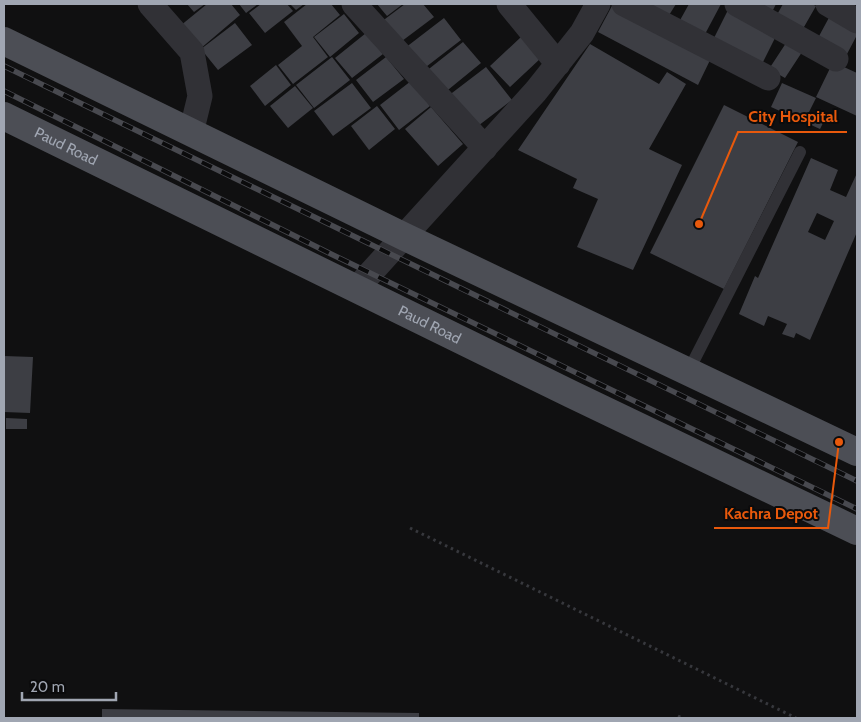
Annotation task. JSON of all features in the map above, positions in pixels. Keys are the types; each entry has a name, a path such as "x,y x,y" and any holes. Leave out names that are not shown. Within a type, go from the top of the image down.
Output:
{"main road":[{"path":"4,41 403,236 857,452"},
{"name":"Paud Road","path":"4,116 356,289 857,531"}],"street":[{"path":"150,4 192,52 200,96 191,133"},
{"path":"354,4 485,148"},
{"path":"508,4 558,64"},
{"path":"356,289 485,148 558,64 582,33 598,4"},
{"path":"624,4 768,78"},
{"path":"737,4 836,59"},
{"path":"828,4 857,21"}],"lane":[{"path":"688,372 800,152"}],"path":[{"path":"410,528 796,718"},
{"path":"678,716 682,718"}],"building":[{"path":"187,4 205,4 194,12"},
{"path":"207,4 231,4 240,15 200,49 180,26"},
{"path":"239,4 258,4 246,13"},
{"path":"261,4 287,4 293,11 265,33 249,13"},
{"path":"290,4 304,4 296,10"},
{"path":"307,4 331,4 340,15 313,37 328,57 293,84 278,65 302,46 284,22"},
{"path":"377,4 403,4 387,16"},
{"path":"405,4 423,4 434,17 398,44 381,22"},
{"path":"613,4 713,54 698,85 598,32"},
{"path":"638,4 676,4 666,20"},
{"path":"689,4 721,4 704,36 679,22"},
{"path":"754,4 776,4 771,14"},
{"path":"783,4 812,4 816,6 800,34 774,20"},
{"path":"729,8 778,32 761,66 712,42"},
{"path":"832,12 857,26 857,35 847,54 818,38"},
{"path":"344,14 359,33 330,57 314,37"},
{"path":"444,18 461,40 422,70 405,48"},
{"path":"235,23 252,45 218,70 201,49"},
{"path":"366,33 383,54 352,78 335,58"},
{"path":"521,37 541,58 510,87 490,66"},
{"path":"788,40 804,49 785,78 769,69"},
{"path":"463,42 481,63 443,94 425,72"},
{"path":"590,44 659,84 667,72 686,84 649,149 682,165 633,270 577,247 598,199 573,188 577,179 518,150"},
{"path":"332,57 350,80 314,108 296,85"},
{"path":"386,57 404,79 373,102 356,80"},
{"path":"833,62 857,73 857,116 816,97"},
{"path":"276,65 291,85 265,106 250,86"},
{"path":"486,67 512,100 474,129 448,96"},
{"path":"411,81 430,106 399,130 380,105"},
{"path":"352,83 371,108 333,136 314,111"},
{"path":"782,83 816,98 809,112 825,119 820,129 771,107"},
{"path":"295,86 313,108 288,128 270,106"},
{"path":"724,105 798,142 724,289 650,253"},
{"path":"377,106 395,129 369,150 351,126"},
{"path":"431,107 463,144 438,166 405,129"},
{"path":"811,158 838,170 830,190 846,197 857,173 857,232 810,340 796,333 794,338 782,334 787,324 768,316 764,326 739,314 755,276 758,278","holes":["817,213 834,221 825,240 808,232"]},
{"path":"4,356 33,357 30,413 4,412"},
{"path":"6,418 27,419 27,429 6,429"},
{"path":"102,709 419,713 419,718 102,718"}],"railway":[{"path":"4,66 857,481"},
{"path":"4,91 331,254 857,509"}],"place":[{"name":"City Hospital","path":"699,224"},
{"name":"Kachra Depot","path":"839,442"}]}
